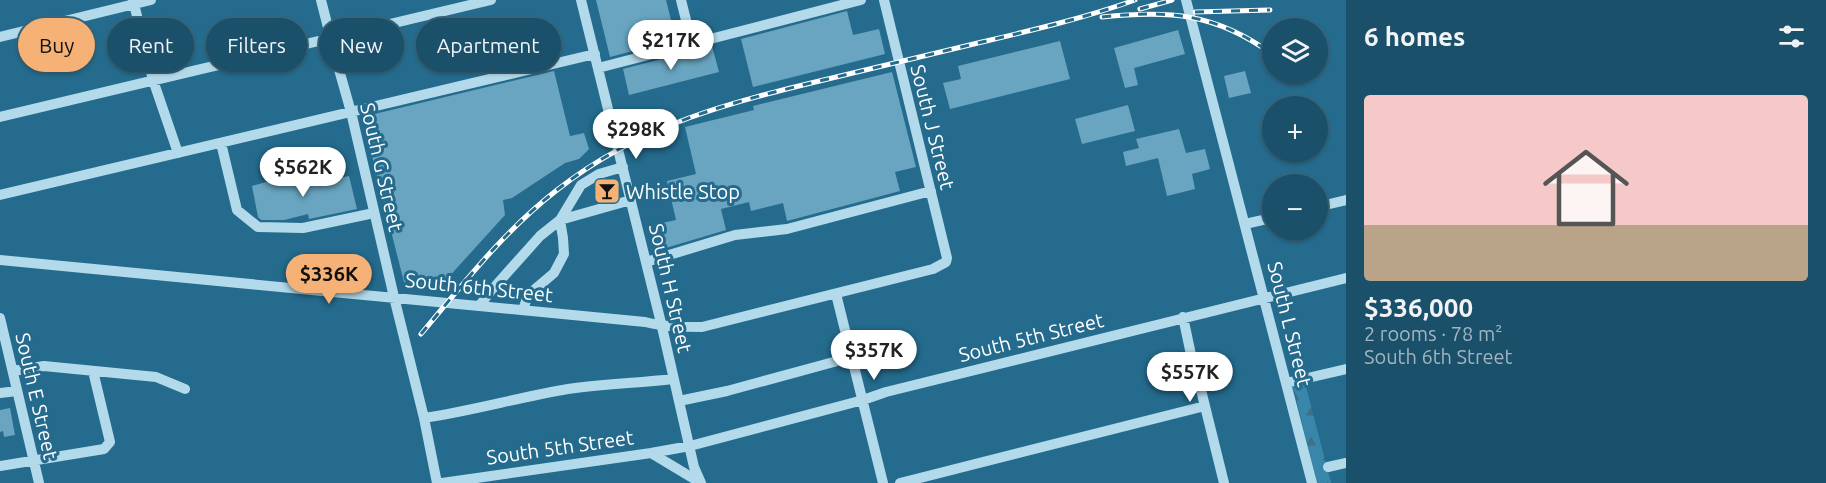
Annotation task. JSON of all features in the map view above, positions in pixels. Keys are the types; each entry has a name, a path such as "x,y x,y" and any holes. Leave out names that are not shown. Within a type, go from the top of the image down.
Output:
{"street":[{"path":"0,37 133,2 151,0"},
{"name":"South G Street","path":"321,0 326,18"},
{"path":"404,21 491,0"},
{"name":"South H Street","path":"581,0 662,327 694,467 701,483"},
{"path":"681,0 692,44"},
{"path":"598,68 861,0"},
{"name":"South J Street","path":"884,0 946,262"},
{"name":"South L Street","path":"1186,0 1312,483"},
{"path":"133,2 153,80 178,153"},
{"path":"0,117 319,41"},
{"path":"0,195 595,54"},
{"name":"South G Street","path":"340,72 424,418 437,483"},
{"path":"221,143 237,210 258,227 303,228 374,213"},
{"path":"480,305 540,236 560,220 581,185 598,174 623,167"},
{"path":"646,262 735,235 786,229 930,191"},
{"path":"560,220 631,200"},
{"path":"1328,204 1346,200"},
{"path":"523,310 528,295 554,273 564,254 560,220"},
{"path":"1245,224 1262,220"},
{"name":"South 6th Street","path":"0,260 480,305 645,322 662,327 702,327 933,269 946,262"},
{"name":"South 5th Street","path":"442,483 690,446 886,392 1346,278"},
{"path":"836,294 883,483"},
{"name":"South E Street","path":"0,318 39,483"},
{"path":"1183,318 1192,364 1224,483"},
{"path":"679,401 852,357"},
{"path":"13,372 44,366 156,377 185,390"},
{"path":"1286,383 1346,369"},
{"path":"0,466 104,449 110,442 93,371"},
{"path":"424,418 567,389 673,379"},
{"path":"0,393 17,391"},
{"path":"900,483 1205,406"},
{"path":"651,453 701,483"},
{"path":"1328,467 1346,463"}],"green space":[{"path":"1305,383 1331,483 1317,483 1293,386"}],"building":[{"path":"596,0 666,0 674,32 665,34 667,42 610,57"},
{"path":"847,11 853,35 879,29 885,54 753,87 741,39"},
{"path":"1178,30 1185,54 1134,68 1138,85 1125,88 1114,48"},
{"path":"1060,41 1070,79 950,109 943,83 961,79 958,66"},
{"path":"712,46 719,72 629,95 623,69"},
{"path":"1245,71 1251,93 1229,98 1224,76"},
{"path":"554,72 570,136 584,133 589,149 579,159 565,163 512,198 503,200 505,215 446,280 406,290 362,117"},
{"path":"892,72 916,167 895,172 900,191 787,221 783,203 751,211 749,202 721,209 726,230 659,250 653,225 676,220 667,181 696,174 685,127 754,110 753,106"},
{"path":"1128,105 1135,131 1082,144 1075,119"},
{"path":"1179,129 1186,153 1205,149 1210,169 1192,174 1195,189 1167,196 1158,158 1126,166 1123,152 1139,148 1136,139"},
{"path":"303,171 309,184 349,176 357,209 309,219 308,214 284,220 261,220 258,217 252,186"},
{"path":"10,408 15,435 4,437 3,431 0,432 0,410"}],"railway":[{"path":"421,334 485,258 538,206 589,167 654,132 688,118 758,96 1040,28 1135,0"},
{"path":"1140,9 1172,0"},
{"path":"1195,12 1270,10"},
{"path":"1102,17 1149,14 1191,18 1211,22 1231,30 1262,47"}],"place":[{"name":"Whistle Stop","path":"607,191"}]}
